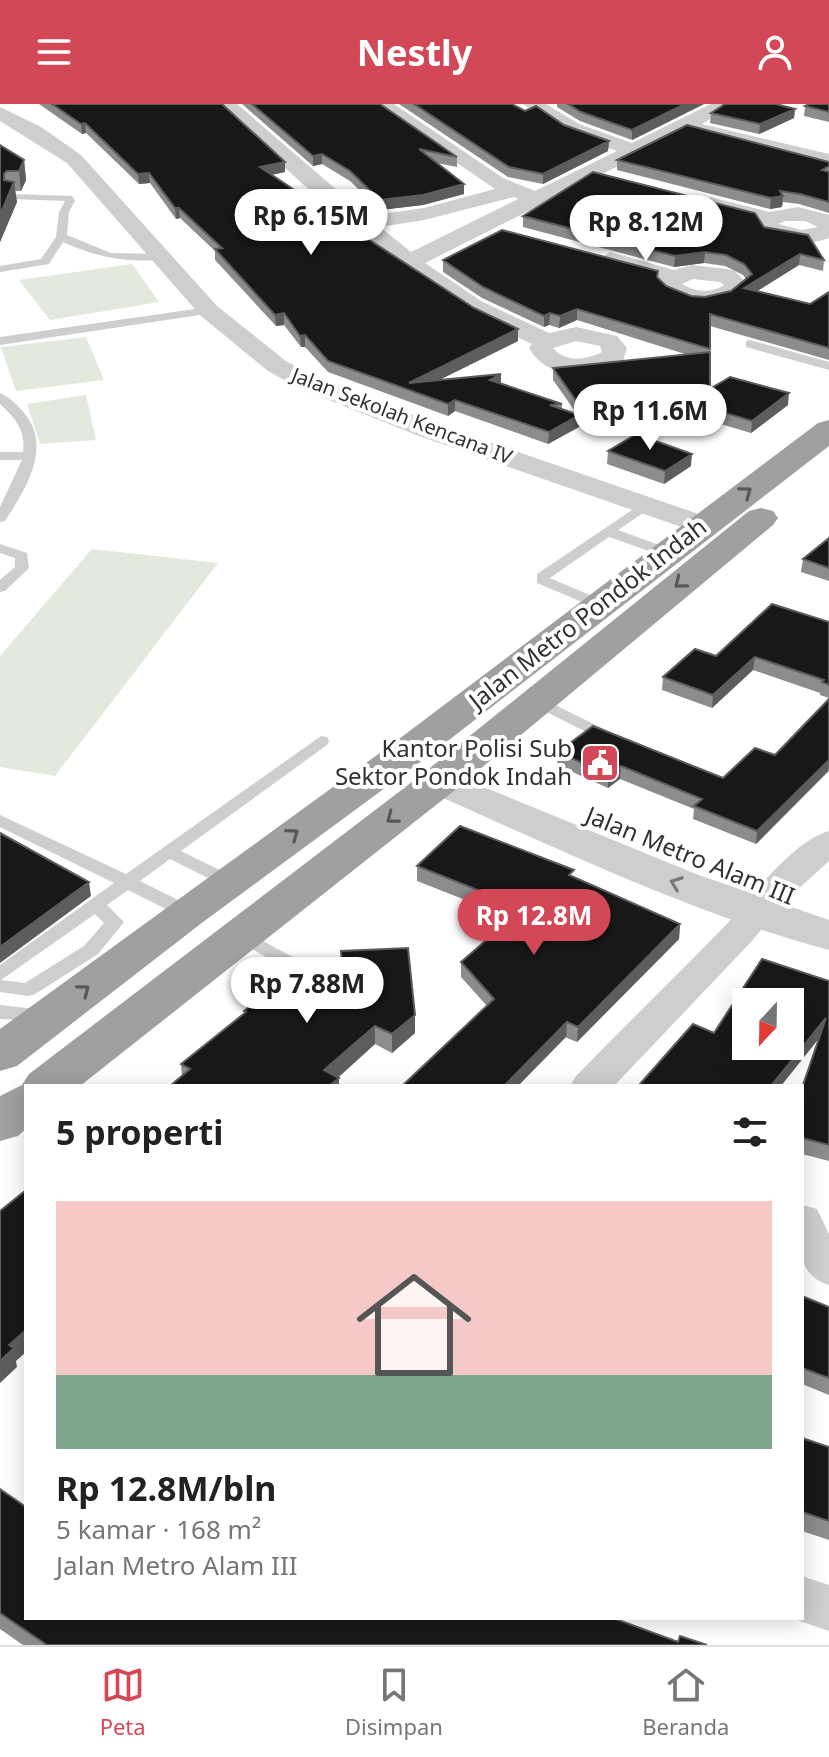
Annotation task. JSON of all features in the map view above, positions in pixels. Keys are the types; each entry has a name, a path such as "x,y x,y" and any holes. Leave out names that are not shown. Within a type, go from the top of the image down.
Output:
{"highway":[{"name":"Jalan Metro Pondok Indah","path":"0,1054 228,881 413,748 829,430"},
{"name":"Jalan Metro Pondok Indah","path":"50,1084 452,771 829,465"},
{"path":"0,1123 24,1104"}],"street":[{"path":"225,104 360,224 409,262 465,302 546,341"},
{"path":"381,104 460,160 514,191 535,199"},
{"path":"409,262 726,104"},
{"path":"542,106 572,128 633,150"},
{"name":"Jalan Sekolah Kencana IV","path":"0,113 34,131 74,159 209,311 277,366 308,383 428,430 703,525"},
{"path":"683,125 829,160"},
{"path":"589,172 619,180"},
{"path":"360,224 424,214 514,191"},
{"path":"694,199 770,218 767,226 791,236 814,236 829,227"},
{"path":"482,225 512,233"},
{"path":"585,253 674,277"},
{"name":"Jalan Metro Alam III","path":"452,771 663,878 763,903 829,911"},
{"path":"592,1084 763,903 829,842"},
{"name":"Jalan Metro Alam III","path":"763,903 829,935"},
{"path":"804,1212 829,1210"},
{"path":"804,1226 811,1245 829,1268"},
{"path":"804,1600 829,1608"}],"lane":[{"path":"0,269 45,262 61,237 64,212 70,201 68,198 13,196"},
{"path":"61,237 113,259 163,257"},
{"path":"0,341 209,311"},
{"path":"750,344 829,366"},
{"path":"0,397 24,421 30,441 29,463 5,502 0,518"},
{"path":"0,456 29,456"},
{"path":"601,605 542,580 542,577 644,506"},
{"path":"607,531 668,553"},
{"path":"0,548 19,553 22,568 0,588"},
{"path":"537,701 604,735"},
{"path":"0,974 321,741"},
{"path":"0,820 187,912"},
{"path":"169,852 228,881"},
{"path":"0,986 28,990 91,950 115,922 96,906"},
{"path":"241,935 338,990"},
{"path":"0,1012 28,1014 42,1022"}],"shaded area":[{"path":"132,264 159,302 50,320 19,280"},
{"path":"86,337 104,380 16,391 1,347"},
{"path":"86,395 96,440 40,444 27,404"},
{"path":"92,549 218,563 55,776 0,767 0,656"}],"building":[{"path":"52,104 222,104 285,162 260,167 320,207 353,239 365,237 474,308 518,329 409,383 501,374 490,380 562,404 550,405 579,415 549,432 455,400 448,404 328,361 305,335 300,336 284,313 275,315 215,249 222,248 179,208 175,208 149,173 138,174 85,123 81,124"},
{"path":"252,104 380,104 457,157 419,149 464,184 423,195 380,200 350,171 322,154 313,156"},
{"path":"414,104 512,104 525,111 536,106 564,125 609,141 543,174 509,167"},
{"path":"568,104 685,104 632,130 581,112"},
{"path":"725,104 776,104 795,109 760,124 711,113"},
{"path":"829,104 829,112 805,106"},
{"path":"687,125 829,162 829,166 822,170 829,172 829,202 780,191 783,196 771,198 617,160"},
{"path":"0,145 24,160 19,171 4,174 4,180 14,182 0,215"},
{"path":"593,172 755,213 764,227 808,235 824,260 800,254 744,288 810,304 829,292 829,348 710,314 710,349 577,309 560,316 550,313 544,316 483,287 443,260 502,230 658,271 657,277 666,286 691,296 705,297 731,291 752,274 744,264 726,255 705,252 675,256 523,216"},
{"path":"710,352 710,388 577,402 553,368"},
{"path":"730,377 789,393 752,421 688,402"},
{"path":"636,434 692,454 665,471 608,451"},
{"path":"829,538 829,568 803,559"},
{"path":"772,604 829,622 829,685 822,682 824,680 755,657 713,695 663,677 695,649 716,656"},
{"path":"829,699 829,760 757,831 694,806 702,799 621,766 608,775 558,752 593,726 723,778 755,748 775,755"},
{"path":"460,826 574,870 569,875 680,924 578,1027 567,1022 506,1084 404,1084 494,999 461,962 523,908 417,866"},
{"path":"0,833 89,882 0,947"},
{"path":"408,948 415,1015 392,1034 375,1026 324,1070 339,1078 332,1084 172,1084 190,1069 181,1064 297,967 344,991 343,978 351,971 342,963 341,951"},
{"path":"762,959 829,981 829,1145 804,1139 803,1084 826,1018 804,1045 804,988 743,988"},
{"path":"732,1005 732,1060 792,1060 773,1084 640,1084 693,1024 714,1033"},
{"path":"24,1192 24,1332 9,1345 14,1348 0,1361 0,1211"},
{"path":"804,1297 829,1307 829,1378 804,1369"},
{"path":"804,1439 829,1447 829,1521 804,1513"},
{"path":"0,1489 24,1506 24,1620 618,1620 678,1642 680,1636 707,1645 47,1645 0,1613"}],"place":[{"name":"Kantor Polisi Sub Sektor Pondok Indah","path":"600,763"}]}
